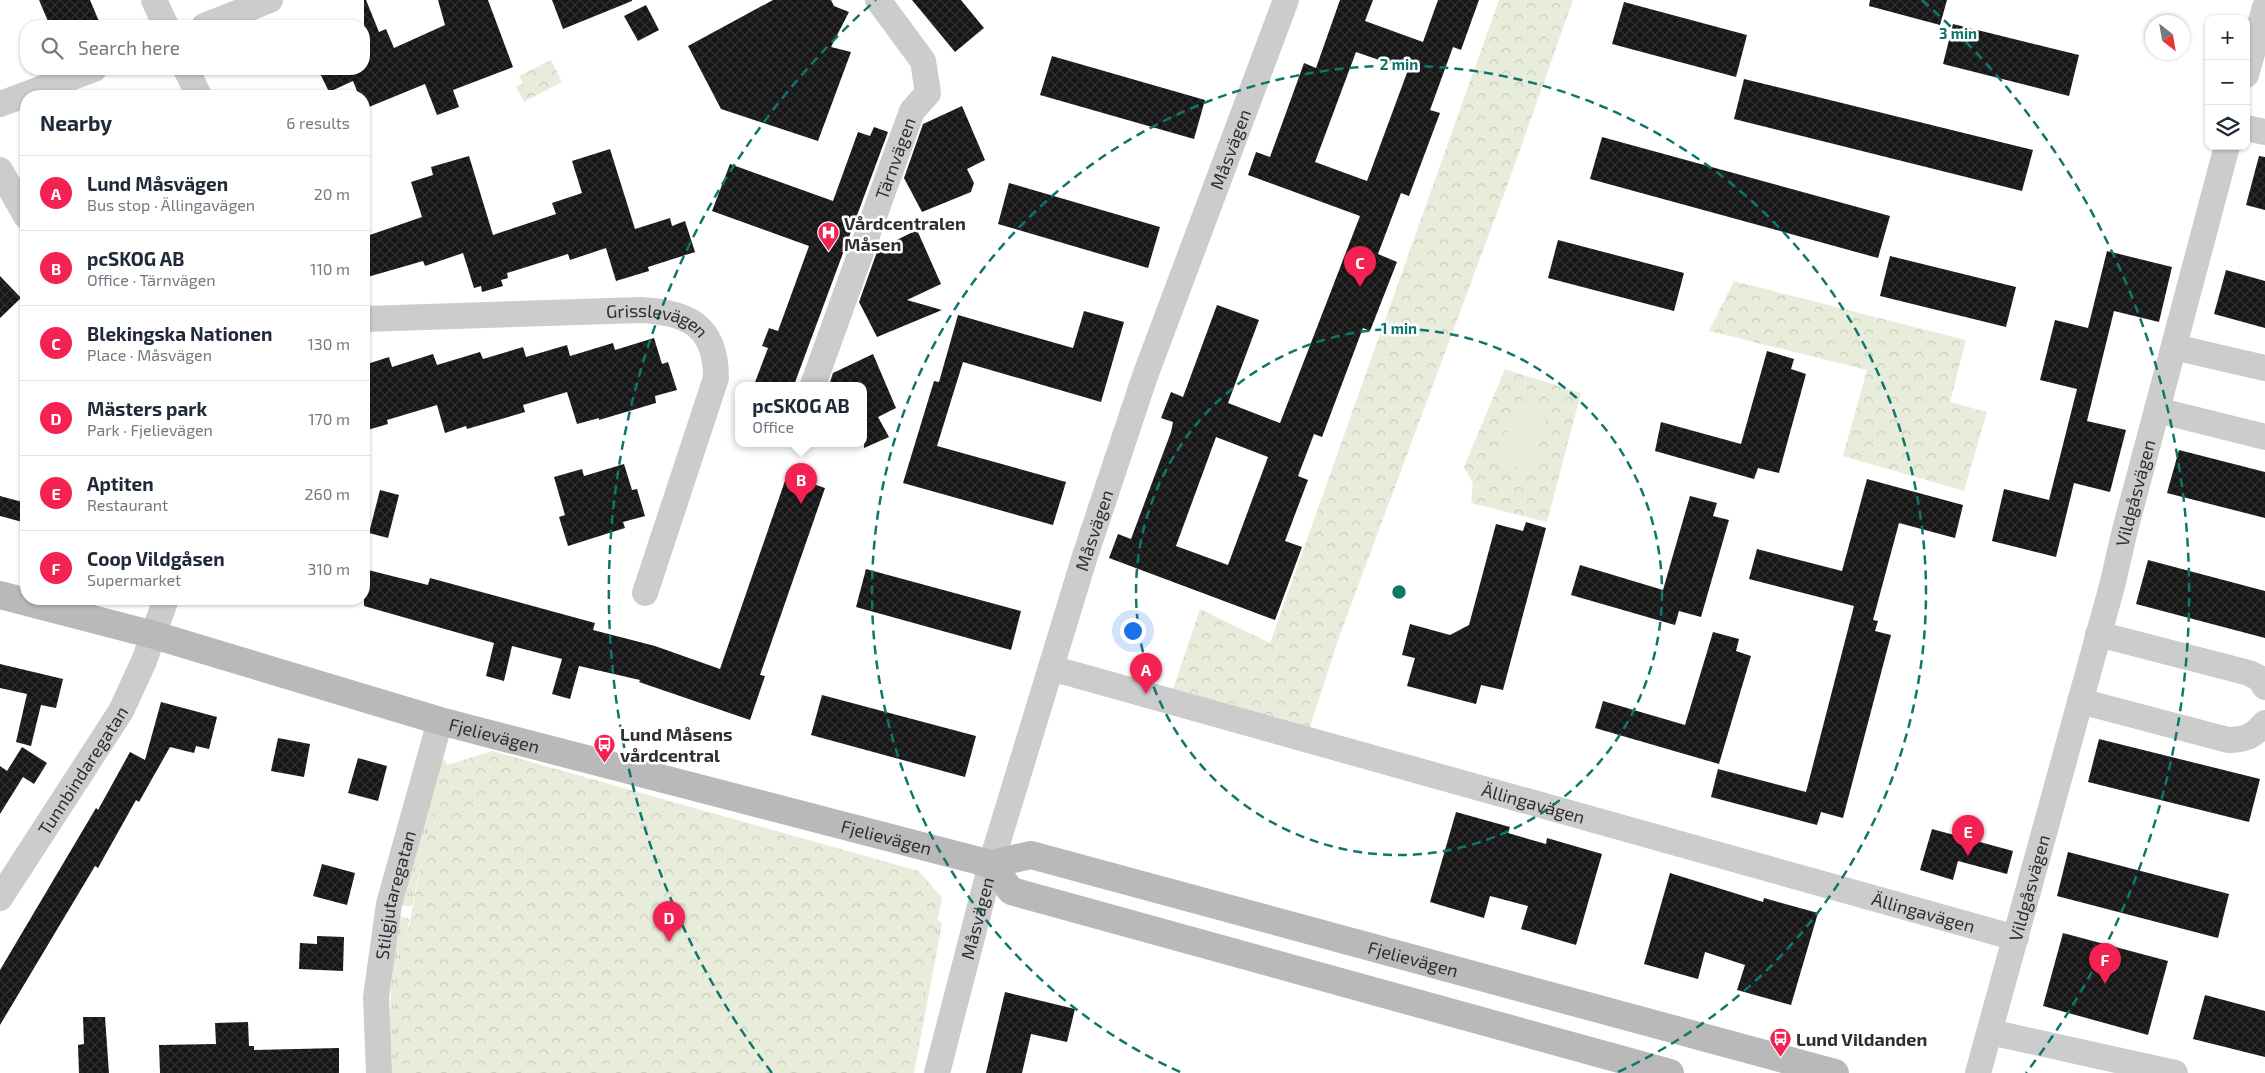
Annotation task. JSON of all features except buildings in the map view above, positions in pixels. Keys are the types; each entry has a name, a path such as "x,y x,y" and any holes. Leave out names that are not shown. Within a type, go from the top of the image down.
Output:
{"main road":[{"name":"Fjelievägen","path":"0,595 20,600"},
{"name":"Fjelievägen","path":"38,605 154,635 440,721 992,864 1031,855 1835,1073"},
{"path":"992,864 1011,891 1670,1073"}],"street":[{"path":"154,0 163,20"},
{"path":"219,20 270,0"},
{"name":"Tärnvägen","path":"814,382 912,110 928,93 923,61 878,0"},
{"name":"Måsvägen","path":"937,1073 992,864 1084,559 1145,376 1286,0"},
{"path":"2254,63 2265,7"},
{"path":"38,90 78,75"},
{"path":"189,75 196,90"},
{"path":"0,104 20,97"},
{"path":"2250,129 2265,132"},
{"name":"Vildgåsvägen","path":"1978,1073 2112,586 2226,150"},
{"path":"0,170 20,205"},
{"name":"Grisslevägen","path":"370,319 640,310 674,313 694,323 708,340 713,351 716,378 645,593"},
{"path":"2174,347 2265,368"},
{"path":"2158,410 2265,437"},
{"name":"Tunnbindaregatan","path":"0,898 121,712 154,635 164,605"},
{"path":"2098,634 2249,672 2259,678 2265,687"},
{"name":"Ällingavägen","path":"1051,668 2016,938"},
{"path":"2080,701 2228,740 2243,740 2256,734 2265,723"},
{"name":"Stilgjutaregatan","path":"379,1073 376,996 389,904 440,721"},
{"path":"1990,1032 2176,1073"}],"green space":[{"path":"1499,0 1573,0 1510,178 1338,640 1306,739 1169,701 1200,609 1270,643"},
{"path":"551,60 562,82 524,102 516,87 523,83 519,76"},
{"path":"1734,281 1966,340 1950,402 1987,412 1964,491 1843,456 1867,370 1709,331"},
{"path":"1505,369 1581,393 1547,522 1471,503 1473,484 1464,467"},
{"path":"1516,401 1549,410 1531,472 1499,462"},
{"path":"492,751 919,871 942,898 908,1073 397,1073 397,985 441,767"},
{"path":"439,759 446,761 448,766 427,838 412,906 401,906"},
{"path":"400,917 408,918 409,921 403,965 400,1073 388,1073 391,984"},
{"path":"932,920 940,921 942,924 914,1073 897,1073"}],"place":[{"name":"Vårdcentralen Måsen","path":"828,252"},
{"name":"Blekingska Nationen","path":"1360,287"},
{"name":"pcSKOG AB","path":"801,504"},
{"name":"Lund Måsvägen","path":"1146,694"},
{"name":"Lund Måsens vårdcentral","path":"604,763"},
{"name":"Aptiten","path":"1968,856"},
{"name":"Mästers park","path":"669,942"},
{"name":"Coop Vildgåsen","path":"2105,984"},
{"name":"Lund Vildanden","path":"1780,1058"}]}
